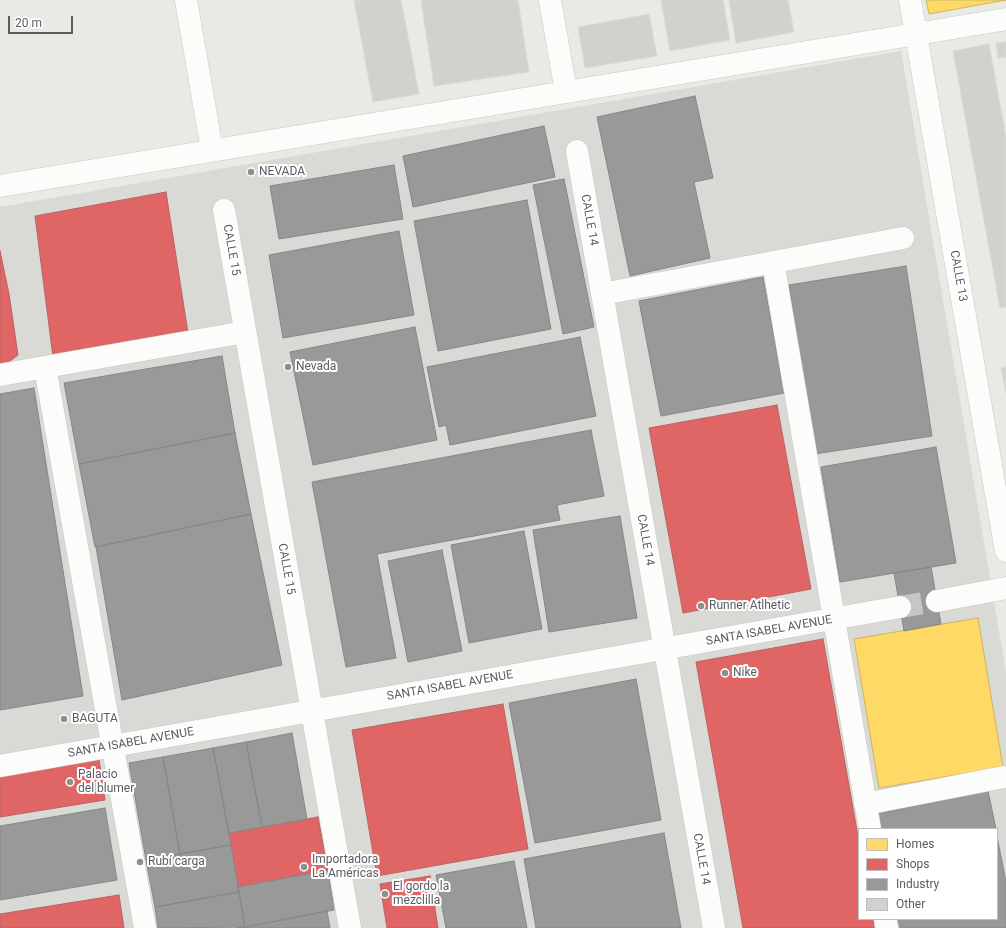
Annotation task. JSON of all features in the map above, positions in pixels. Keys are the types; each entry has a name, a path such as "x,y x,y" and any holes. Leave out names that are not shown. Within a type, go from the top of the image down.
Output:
{"street":[{"path":"186,0 212,150"},
{"path":"550,0 566,92"},
{"name":"CALLE 13","path":"910,0 1006,552"},
{"path":"0,186 1006,19"},
{"name":"CALLE 14","path":"577,151 714,928"},
{"name":"CALLE 15","path":"224,210 350,928"},
{"path":"602,294 903,238"},
{"path":"773,262 833,620 870,828"},
{"path":"0,375 245,332"},
{"path":"45,367 145,928"},
{"path":"937,601 1006,588"},
{"name":"SANTA ISABEL AVENUE","path":"0,766 900,607"},
{"path":"865,804 1004,777"}],"shaded area":[{"path":"901,51 1006,673 1006,928 0,928 0,207"}],"building: Homes":[{"path":"926,0 1006,0 929,14"},
{"path":"978,618 1003,767 879,788 854,639"}],"building: Shops":[{"path":"166,192 188,333 53,357 35,216"},
{"path":"0,251 9,294 18,355 5,365 0,366"},
{"path":"777,405 811,589 683,613 649,428"},
{"path":"823,639 858,836 858,920 873,920 874,928 743,928 696,662"},
{"path":"503,704 528,849 377,876 352,730"},
{"path":"99,759 105,800 0,817 0,774"},
{"path":"318,817 328,870 238,887 229,833"},
{"path":"430,876 438,928 387,928 380,884"},
{"path":"119,895 124,928 0,928 0,914"}],"building: Industry":[{"path":"695,96 713,178 694,182 710,258 630,276 597,117"},
{"path":"544,126 555,177 413,207 403,156"},
{"path":"394,165 403,219 279,239 270,186"},
{"path":"564,179 594,327 563,334 533,185"},
{"path":"527,200 551,329 438,351 414,221"},
{"path":"399,231 414,315 283,338 269,255"},
{"path":"906,266 932,436 815,454 789,285"},
{"path":"763,277 784,393 661,416 639,301"},
{"path":"415,327 437,440 313,465 290,352"},
{"path":"580,337 596,416 450,445 446,425 439,427 427,367"},
{"path":"222,356 235,433 79,464 64,383"},
{"path":"34,388 83,696 0,710 0,394"},
{"path":"591,430 604,496 557,505 560,520 377,554 396,658 346,667 312,482"},
{"path":"235,433 251,514 95,547 79,464"},
{"path":"936,447 956,563 840,582 821,467"},
{"path":"251,514 282,665 122,700 96,547"},
{"path":"620,516 637,618 549,632 533,530"},
{"path":"524,531 542,629 469,643 451,545"},
{"path":"442,550 462,651 408,662 388,561"},
{"path":"931,567 941,624 904,631 894,573"},
{"path":"636,679 661,820 535,843 509,703"},
{"path":"292,733 307,819 262,827 246,742"},
{"path":"246,742 262,827 229,833 213,748"},
{"path":"213,748 231,845 180,854 163,757"},
{"path":"163,757 180,854 146,860 129,763"},
{"path":"988,791 996,828 880,828 877,814"},
{"path":"105,808 117,880 0,900 0,826"},
{"path":"664,833 681,928 536,928 524,859"},
{"path":"998,841 1006,882 1006,928 900,928 898,920 998,920"},
{"path":"231,845 239,892 155,907 146,860"},
{"path":"514,861 527,928 446,928 436,875"},
{"path":"328,870 334,910 245,927 238,887"},
{"path":"239,892 245,927 158,928 155,907"},
{"path":"327,911 330,928 237,928 245,927"}],"building: Other":[{"path":"354,0 401,0 419,94 373,102"},
{"path":"421,0 518,0 529,72 434,86"},
{"path":"661,0 723,0 730,40 670,51"},
{"path":"729,0 788,0 794,32 736,43"},
{"path":"649,14 657,56 585,68 578,27"},
{"path":"1006,42 1006,57 998,58 996,43"},
{"path":"989,44 1006,137 1006,307 1000,308 953,51"},
{"path":"1006,367 1006,393 1001,368"}],"tunnel":[{"path":"900,607 937,601"}],"place":[{"name":"NEVADA","path":"251,172"},
{"name":"Nevada","path":"288,367"},
{"name":"Runner Atlhetic","path":"701,606"},
{"name":"Nike","path":"725,673"},
{"name":"BAGUTA","path":"64,719"},
{"name":"Palacio del blumer","path":"70,782"},
{"name":"Rubí carga","path":"140,862"},
{"name":"Importadora La Américas","path":"304,867"},
{"name":"El gordo la mezclilla","path":"385,894"}]}
